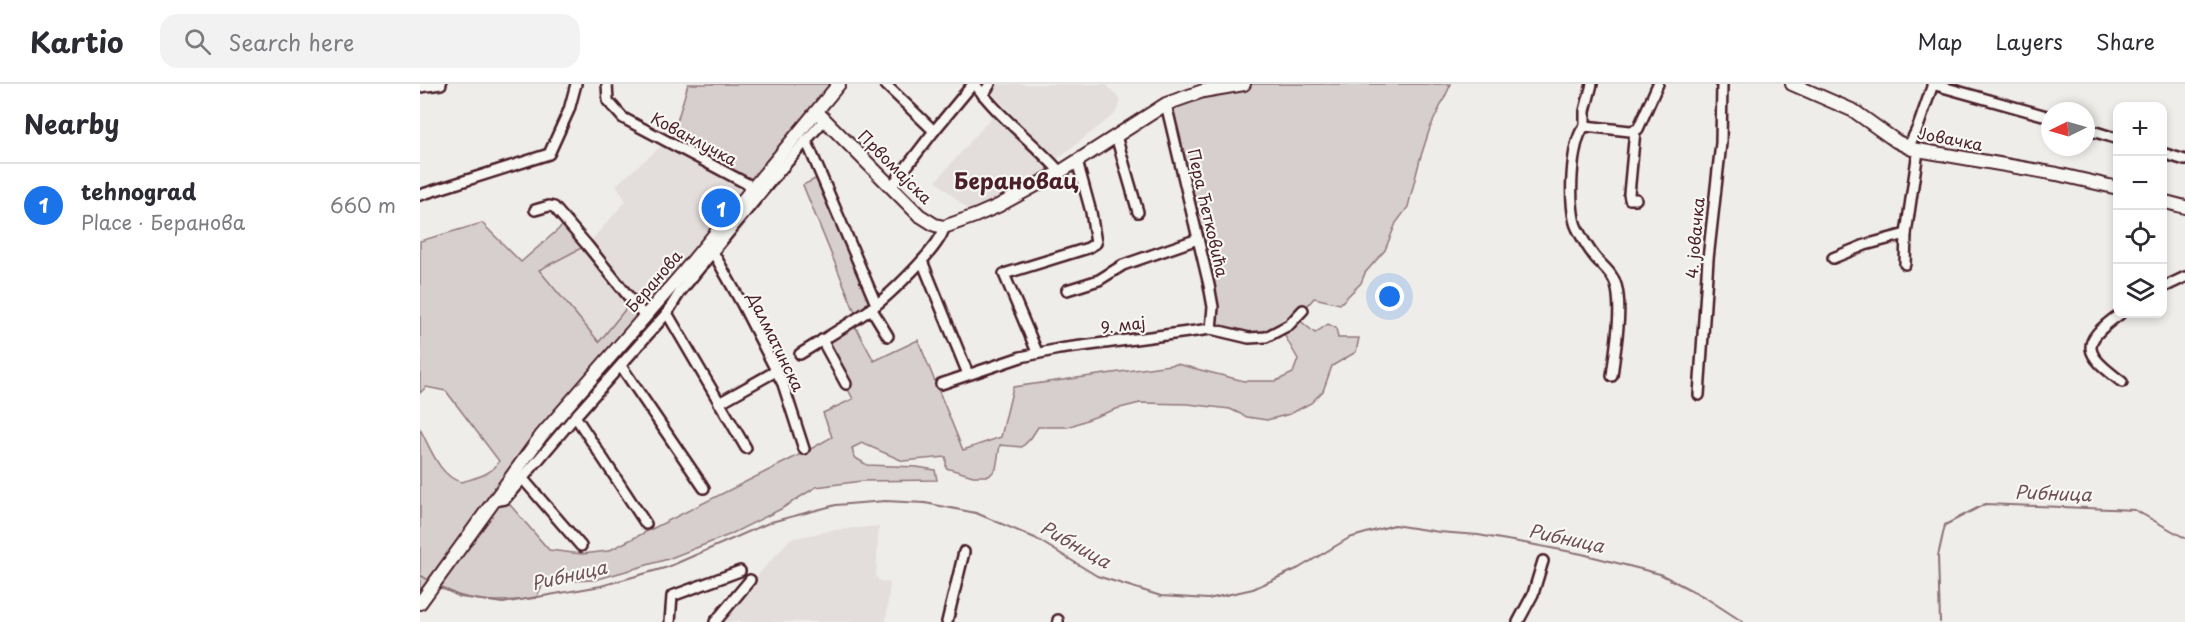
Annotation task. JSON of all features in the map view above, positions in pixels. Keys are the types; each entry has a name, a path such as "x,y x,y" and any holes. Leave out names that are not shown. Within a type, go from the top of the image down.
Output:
{"main road":[{"name":"Беранова","path":"421,603 542,436 645,317 668,300 755,188 821,116 839,84"},
{"path":"944,226 957,224 998,206 1060,172 1166,104 1199,88 1244,84"},
{"name":"Јовачка","path":"1792,84 1854,111 1888,136 1913,149 2113,187"},
{"name":"Првомајска","path":"821,116 927,221 944,226"},
{"path":"2167,202 2185,207"}],"street":[{"path":"420,87 441,84"},
{"path":"420,195 434,193 549,154 569,110 576,84"},
{"name":"Кованлучка","path":"607,84 609,101 623,118 755,188"},
{"path":"885,84 934,130"},
{"path":"891,187 966,92 990,84"},
{"path":"1592,84 1585,111 1585,126 1580,132 1572,176 1575,222 1593,254 1612,275 1617,286 1617,336 1612,376"},
{"path":"1635,199 1630,199 1629,194 1635,130 1641,124 1658,84"},
{"name":"4. јовачка","path":"1699,395 1708,259 1721,144 1722,84"},
{"path":"1905,264 1913,149 1932,84 2041,114"},
{"path":"978,89 997,111 1040,149 1060,172"},
{"name":"Пера Ћетковића","path":"1166,104 1213,306 1211,329"},
{"name":"Беранова","path":"493,501 505,499 667,313 668,300 713,252 806,140 821,116"},
{"path":"1585,126 1635,130"},
{"path":"2095,132 2113,137"},
{"path":"1116,136 1138,212"},
{"path":"806,140 888,336"},
{"path":"2167,154 2185,160"},
{"path":"1037,352 1004,274 1094,245 1095,230 1077,161"},
{"path":"535,210 554,207 645,317"},
{"path":"800,354 874,306 922,261 941,237 944,226"},
{"path":"1833,258 1865,245 1906,234"},
{"path":"1067,290 1099,280 1123,265 1198,239"},
{"name":"Далматинска","path":"713,252 783,384 804,449"},
{"path":"922,261 968,374"},
{"path":"2167,286 2185,277"},
{"name":"9. мај","path":"941,384 1037,352 1211,329 1249,338 1266,337 1289,325 1303,310"},
{"path":"667,313 746,448"},
{"path":"2115,318 2095,334 2090,345 2098,362 2122,382"},
{"path":"822,340 846,384"},
{"path":"621,366 704,488"},
{"path":"719,403 776,371"},
{"path":"575,416 646,524"},
{"path":"523,479 582,546"},
{"path":"947,622 964,552"},
{"path":"1518,622 1533,594 1543,561"},
{"path":"670,622 672,596 740,571"},
{"path":"715,622 750,580"}],"shaded area":[{"path":"688,84 839,84 755,188 667,141 676,125"},
{"path":"993,84 1106,84 1121,101 1115,114 1056,160 989,90"},
{"path":"1223,84 1451,84 1430,128 1408,207 1396,223 1385,250 1365,273 1361,283 1340,304 1314,298 1297,318 1315,333 1328,324 1336,328 1338,338 1359,338 1356,352 1332,366 1323,391 1311,403 1290,414 1267,420 1247,417 1230,409 1188,404 1140,403 1116,409 1068,427 1038,427 1022,447 1000,445 996,469 989,476 973,476 946,468 946,457 903,461 862,443 852,448 854,457 867,465 935,470 937,480 862,481 816,487 781,509 729,535 668,559 595,580 544,582 536,598 508,601 482,600 457,595 432,583 420,603 420,429 436,461 454,479 462,482 484,475 499,461 446,391 426,387 420,393 420,241 482,223 521,262 568,221 587,245 539,270 599,342 632,301 645,317 588,382 493,511 505,499 549,550 582,554 608,551 832,437 823,413 853,399 822,340 852,320 874,361 918,340 963,450 1001,437 1013,387 1177,364 1244,381 1276,381 1293,373 1298,359 1282,331 1266,337 1211,329 1213,316 1166,104"},
{"path":"997,111 1060,172 975,216 936,181"},
{"path":"667,141 755,188 645,317 632,302 599,342 539,270 587,245 626,201 616,185"},
{"path":"821,176 876,304 857,317 803,185"},
{"path":"879,526 876,576 880,581 890,583 886,622 716,622 790,539 833,530"}],"waterway":[{"name":"Рибница","path":"439,586 460,597 503,603 601,586 668,567 771,522 836,505 885,501 925,503 976,513 1035,538 1097,576 1161,596 1208,599 1253,589 1299,568 1349,538 1394,525 1530,544 1582,554 1660,574 1706,598 1743,622"},
{"name":"Рибница","path":"1940,622 1938,556 1945,525 1985,504 2135,510 2185,538"},
{"name":"Рибница","path":"420,575 431,582"}],"place":[{"name":"tehnograd","path":"721,208"}],"district":[{"name":"Берановац","path":"1016,181"}]}
